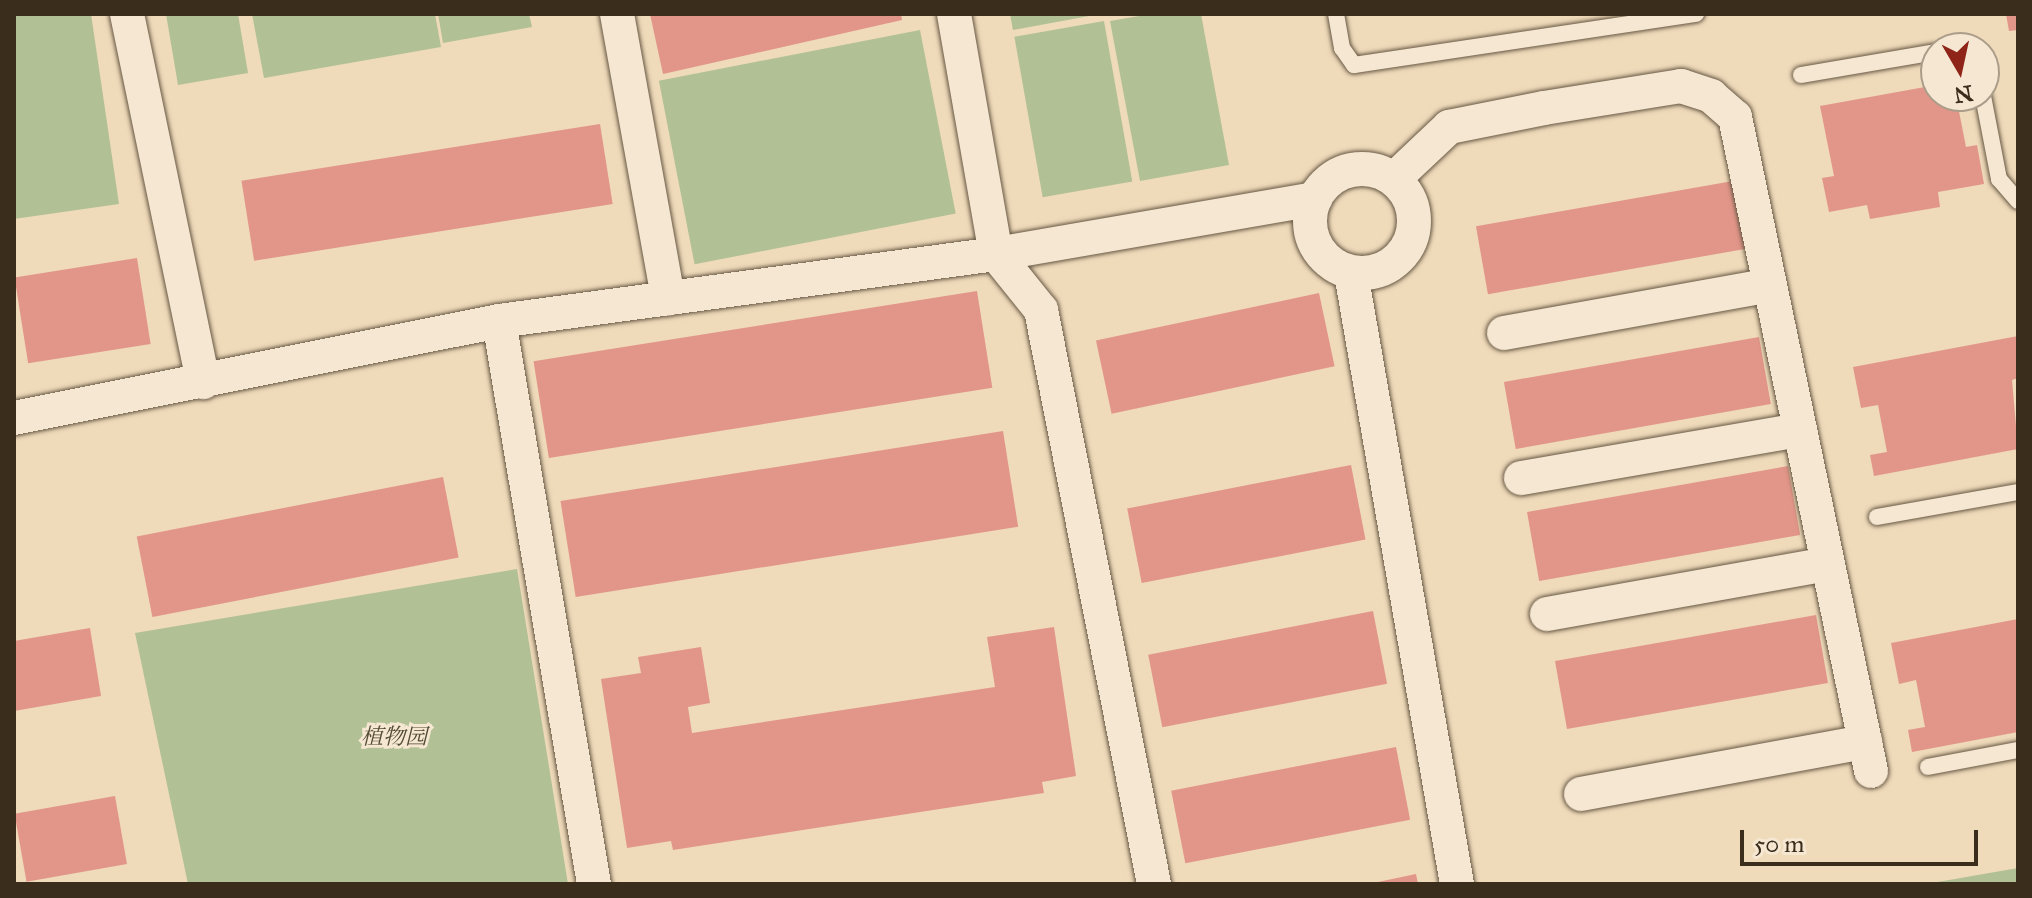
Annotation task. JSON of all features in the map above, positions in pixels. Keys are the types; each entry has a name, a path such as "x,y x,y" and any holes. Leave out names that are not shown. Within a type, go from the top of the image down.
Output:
{"street":[{"path":"127,14 203,382"},
{"path":"617,14 668,298"},
{"path":"954,14 996,254 1041,310 1154,884"},
{"path":"1394,179 1449,127 1681,86 1711,96 1735,117 1868,757 1581,794"},
{"path":"14,418 499,321 996,254 1315,199 1341,173 1360,169 1394,179 1413,207 1411,242 1388,267 1351,273 1333,266 1311,236 1315,199"},
{"path":"1351,273 1457,884"},
{"path":"1504,333 1770,285"},
{"path":"499,321 594,884"},
{"path":"1521,478 1800,430"},
{"path":"1547,614 1828,564"}],"lane":[{"path":"1336,14 1342,48 1354,65 1696,14"},
{"path":"1801,75 1920,55"},
{"path":"1986,112 1999,179 2018,201"},
{"path":"1877,517 2018,492"},
{"path":"1928,767 2018,750"}],"green space":[{"path":"14,14 91,14 119,204 14,219"},
{"path":"166,14 238,14 248,73 178,85"},
{"path":"252,14 435,14 441,47 264,78"},
{"path":"438,14 529,14 532,27 443,43"},
{"path":"1010,14 1100,14 1013,30"},
{"path":"1151,14 1201,14 1229,165 1140,181 1110,21"},
{"path":"1104,21 1132,182 1043,197 1014,37"},
{"path":"920,30 956,214 695,264 659,81"},
{"name":"植物园","path":"517,569 568,884 188,884 135,633"},
{"path":"2018,868 2018,884 1926,884"}],"building":[{"path":"650,14 901,14 902,20 663,74"},
{"path":"2006,14 2018,14 2018,30 2009,31"},
{"path":"1920,88 1920,112 1959,112 1966,147 1977,145 1984,184 1938,192 1940,207 1870,219 1867,205 1829,212 1822,178 1834,176 1820,106"},
{"path":"600,124 613,204 254,261 241,181"},
{"path":"1733,181 1745,249 1488,294 1476,226"},
{"path":"137,258 151,344 28,363 15,277"},
{"path":"977,291 992,388 549,458 534,361"},
{"path":"1319,293 1335,366 1112,414 1096,340"},
{"path":"2018,336 2018,378 2012,380 2018,449 1874,476 1870,455 1887,452 1878,405 1861,408 1853,367"},
{"path":"1759,337 1771,404 1516,449 1504,382"},
{"path":"1003,431 1018,527 576,597 561,501"},
{"path":"1351,465 1366,540 1142,583 1127,509"},
{"path":"1788,466 1800,535 1539,581 1527,512"},
{"path":"443,477 459,557 152,617 137,537"},
{"path":"1373,611 1387,684 1162,727 1148,655"},
{"path":"1816,615 1828,683 1567,729 1555,661"},
{"path":"2018,619 2018,732 1912,752 1908,730 1925,727 1916,680 1899,684 1891,643"},
{"path":"1054,627 1076,776 1042,782 1044,793 673,850 671,841 627,848 601,679 641,673 638,657 701,647 710,703 688,707 692,733 995,687 987,637"},
{"path":"90,628 101,696 14,711 14,641"},
{"path":"1396,747 1410,820 1185,863 1171,791"},
{"path":"115,796 127,864 27,882 15,814"},
{"path":"1416,874 1418,884 1373,883"}]}
